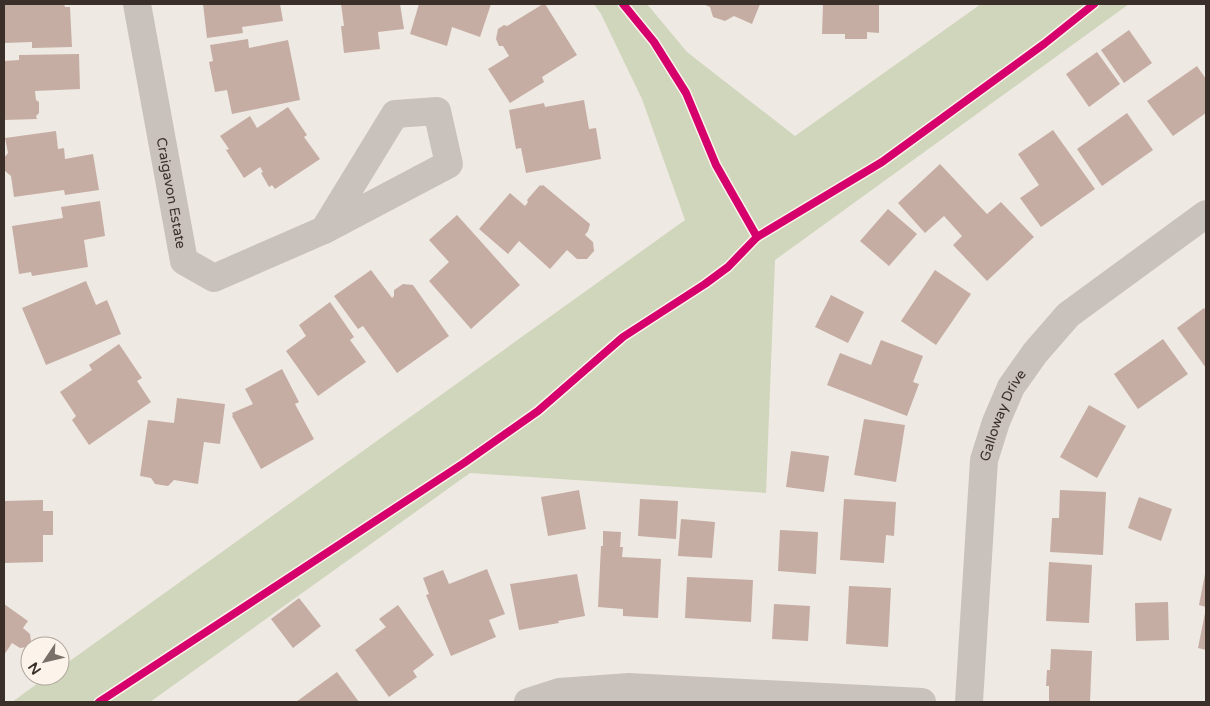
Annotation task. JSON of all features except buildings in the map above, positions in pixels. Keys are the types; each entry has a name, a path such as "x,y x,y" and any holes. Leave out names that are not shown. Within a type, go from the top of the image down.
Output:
{"street":[{"name":"Craigavon Estate","path":"137,4 184,261 214,278 324,230 449,164 437,111 395,114 324,230"},
{"name":"Galloway Drive","path":"969,702 984,460 996,422 1011,387 1035,354 1068,315 1206,214"},
{"path":"528,702 559,692 630,688 922,702"}],"green space":[{"path":"594,4 647,4 687,52 795,136 981,4 1129,4 775,260 766,493 470,473 150,702 12,702 34,686 70,686 70,661 685,220 642,99 601,14"}],"cycle path":[{"path":"99,702 464,463 538,411 623,337 728,267 757,237 716,165 686,93 654,42 623,4"},
{"path":"757,237 882,162 1044,44 1094,4"}]}
